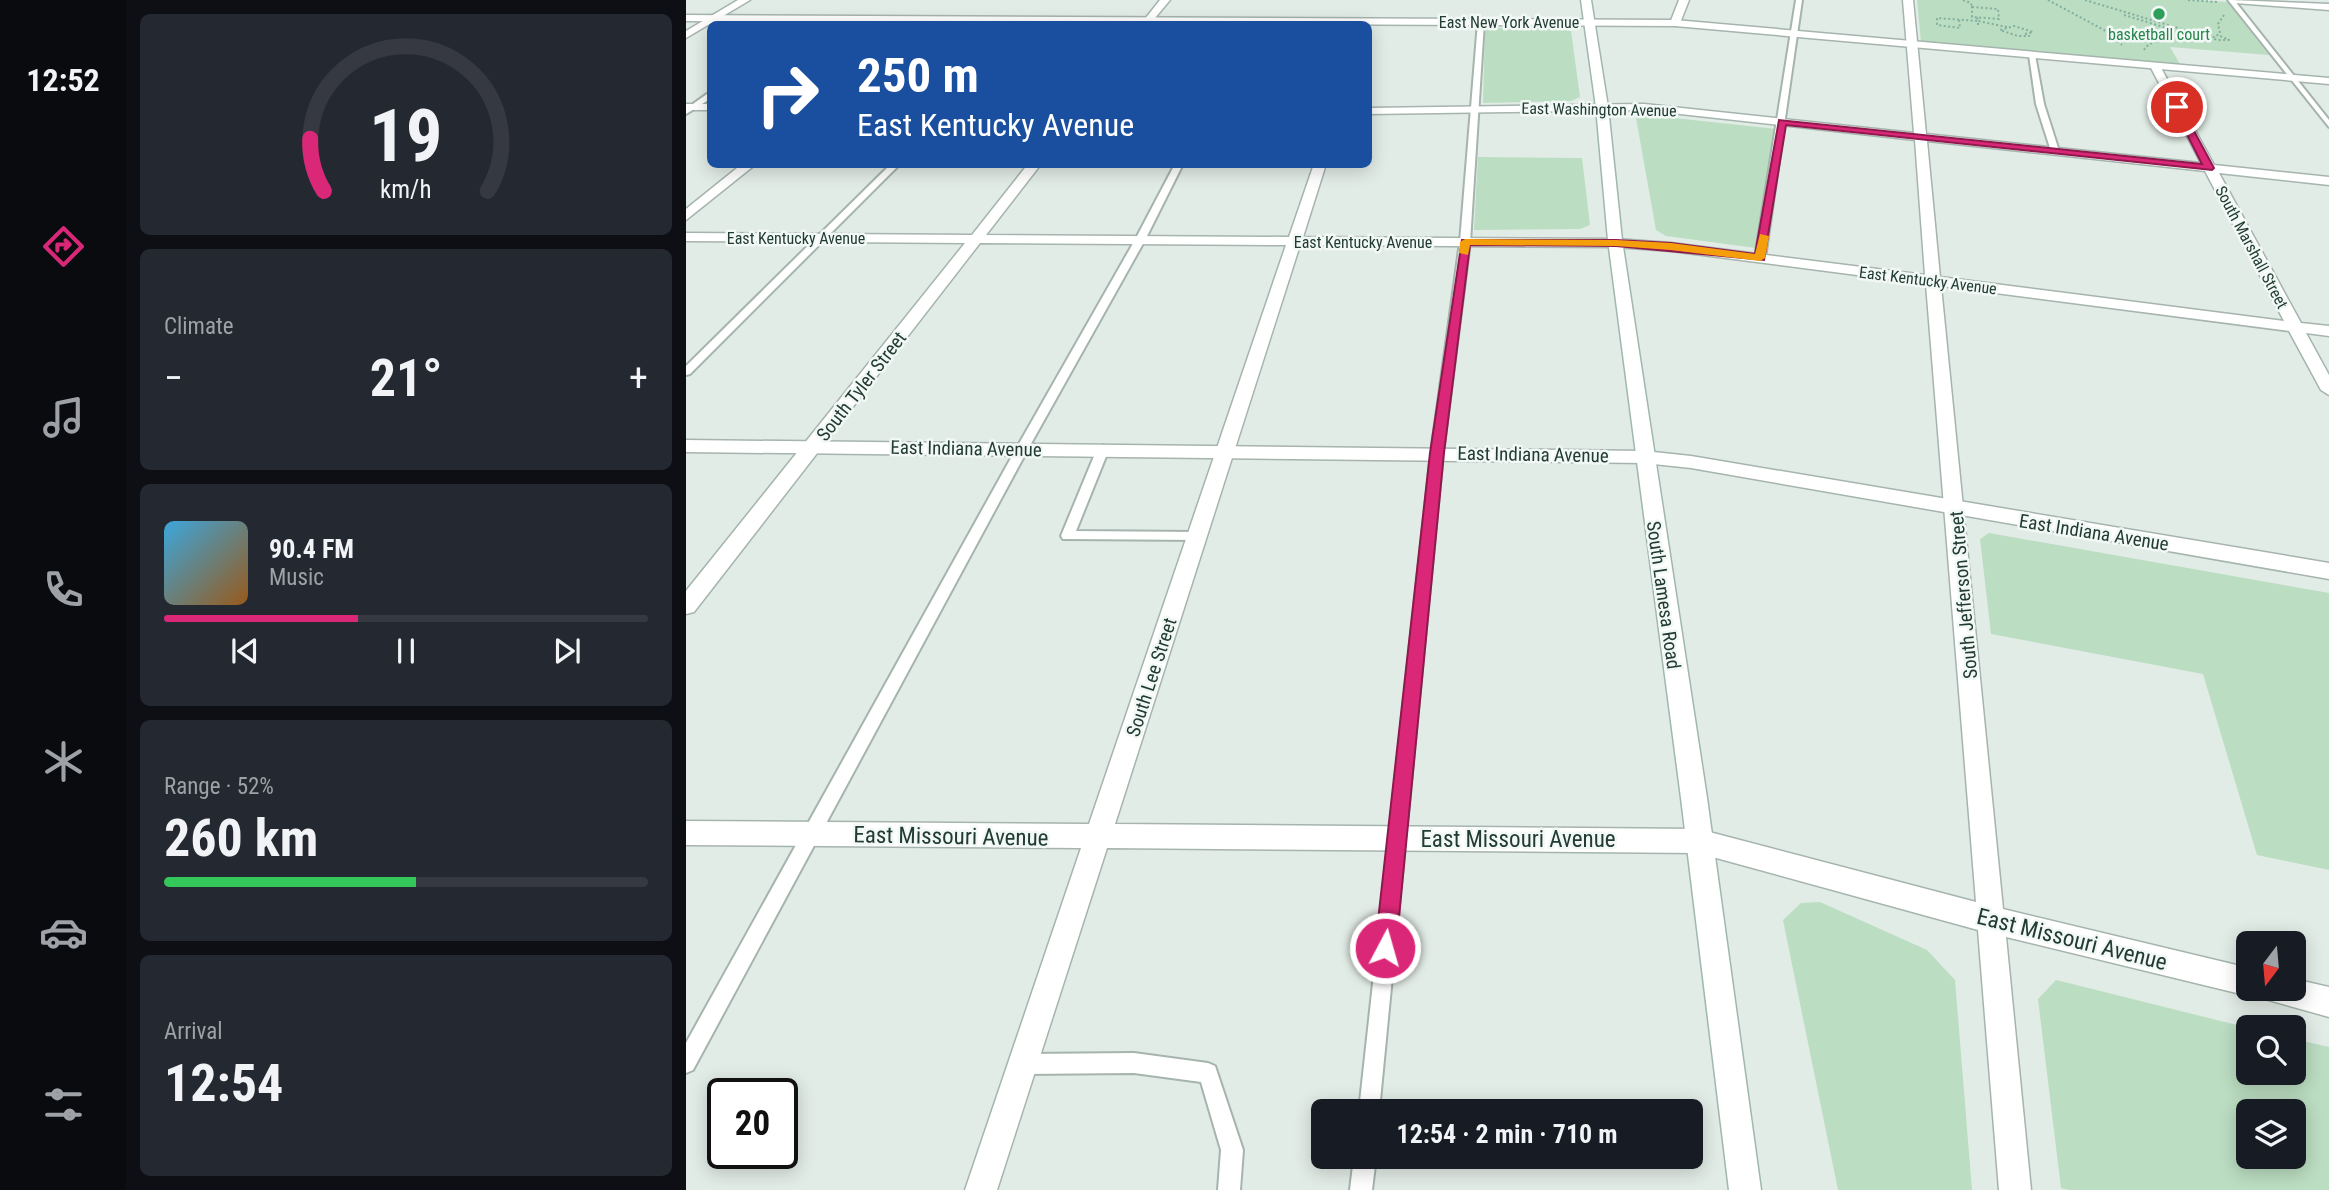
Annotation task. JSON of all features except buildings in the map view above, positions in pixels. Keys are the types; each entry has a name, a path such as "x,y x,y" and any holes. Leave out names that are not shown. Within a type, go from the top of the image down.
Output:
{"street":[{"path":"710,21 745,0"},
{"path":"1148,21 1164,0"},
{"name":"South Lamesa Road","path":"1586,0 1602,107 1616,243 1644,457 1745,1190"},
{"path":"1675,23 1684,0"},
{"name":"South Jefferson Street","path":"1908,0 2015,1190"},
{"path":"2231,1 2329,7"},
{"name":"East New York Avenue","path":"686,18 784,21"},
{"path":"686,35 707,23"},
{"name":"East New York Avenue","path":"1372,23 1675,23 2329,81"},
{"name":"South Marshall Street","path":"2155,66 2329,390"},
{"path":"689,109 707,107"},
{"name":"East Washington Avenue","path":"1372,111 1644,107 2329,181"},
{"path":"686,216 745,168"},
{"name":"South Tyler Street","path":"686,606 1032,168"},
{"name":"South Lee Street","path":"981,1190 1319,168"},
{"name":"East Kentucky Avenue","path":"686,237 1616,243 1671,247 2329,331"},
{"name":"East Indiana Avenue","path":"686,446 1644,457 1691,462 2329,571"},
{"name":"East Missouri Avenue","path":"686,834 1698,841 1991,920 2236,979"},
{"path":"2306,996 2329,1002"}],"lane":[{"path":"1760,258 1799,0"},
{"path":"2231,1 2329,125"},
{"path":"1370,1099 1437,453 1465,242 1482,22"},
{"path":"2032,55 2040,104 2055,151"},
{"path":"689,109 707,98"},
{"path":"686,372 892,168"},
{"path":"686,1063 1022,449 1140,240 1177,168"},
{"path":"1103,449 1068,536 1197,537"},
{"path":"1023,1064 1134,1063 1208,1073 1232,1150 1229,1190"},
{"path":"1361,1190 1363,1169"}],"path":[{"path":"1963,0 1971,2 1972,17 1978,21 2008,28 2014,26 2033,32 2018,36 2000,30 2008,28"},
{"path":"2048,0 2105,30 2119,42 2122,51"},
{"path":"2085,0 2212,38 2218,35"},
{"path":"2188,0 2231,1"},
{"path":"1959,20 1960,28 1937,25 1937,18 1978,21 1999,19 1998,9 1972,7"},
{"path":"2218,35 2218,24 2224,17 2220,8"},
{"path":"2124,15 2170,29"},
{"path":"2142,20 2152,17"},
{"path":"2141,53 2147,44 2156,40 2229,40 2218,35"}],"green space":[{"path":"1917,0 2227,2 2269,55 2170,47 2180,64 1921,42"},
{"path":"1485,28 1562,28 1571,31 1580,97 1571,101 1483,103"},
{"path":"1646,115 1777,129 1756,248 1666,236 1656,230 1636,118"},
{"path":"1478,157 1582,158 1590,225 1580,229 1474,230"},
{"path":"1989,533 2329,593 2329,870 2257,855 2203,674 1991,634 1980,539"},
{"path":"1820,902 1927,950 1955,980 1972,1190 1838,1190 1783,920 1801,903"},
{"path":"2056,980 2236,1025 2236,1085 2306,1085 2306,1042 2329,1047 2329,1190 2061,1188 2038,999"}],"slow traffic":[{"path":"1464,253 1465,242 1616,243 1760,258 1763,236"}],"place":[{"name":"basketball court","path":"2159,14"}],"route":[{"path":"1385,948 1437,453 1465,242 1616,243 1760,258 1782,122 2209,168 2177,107"}]}
